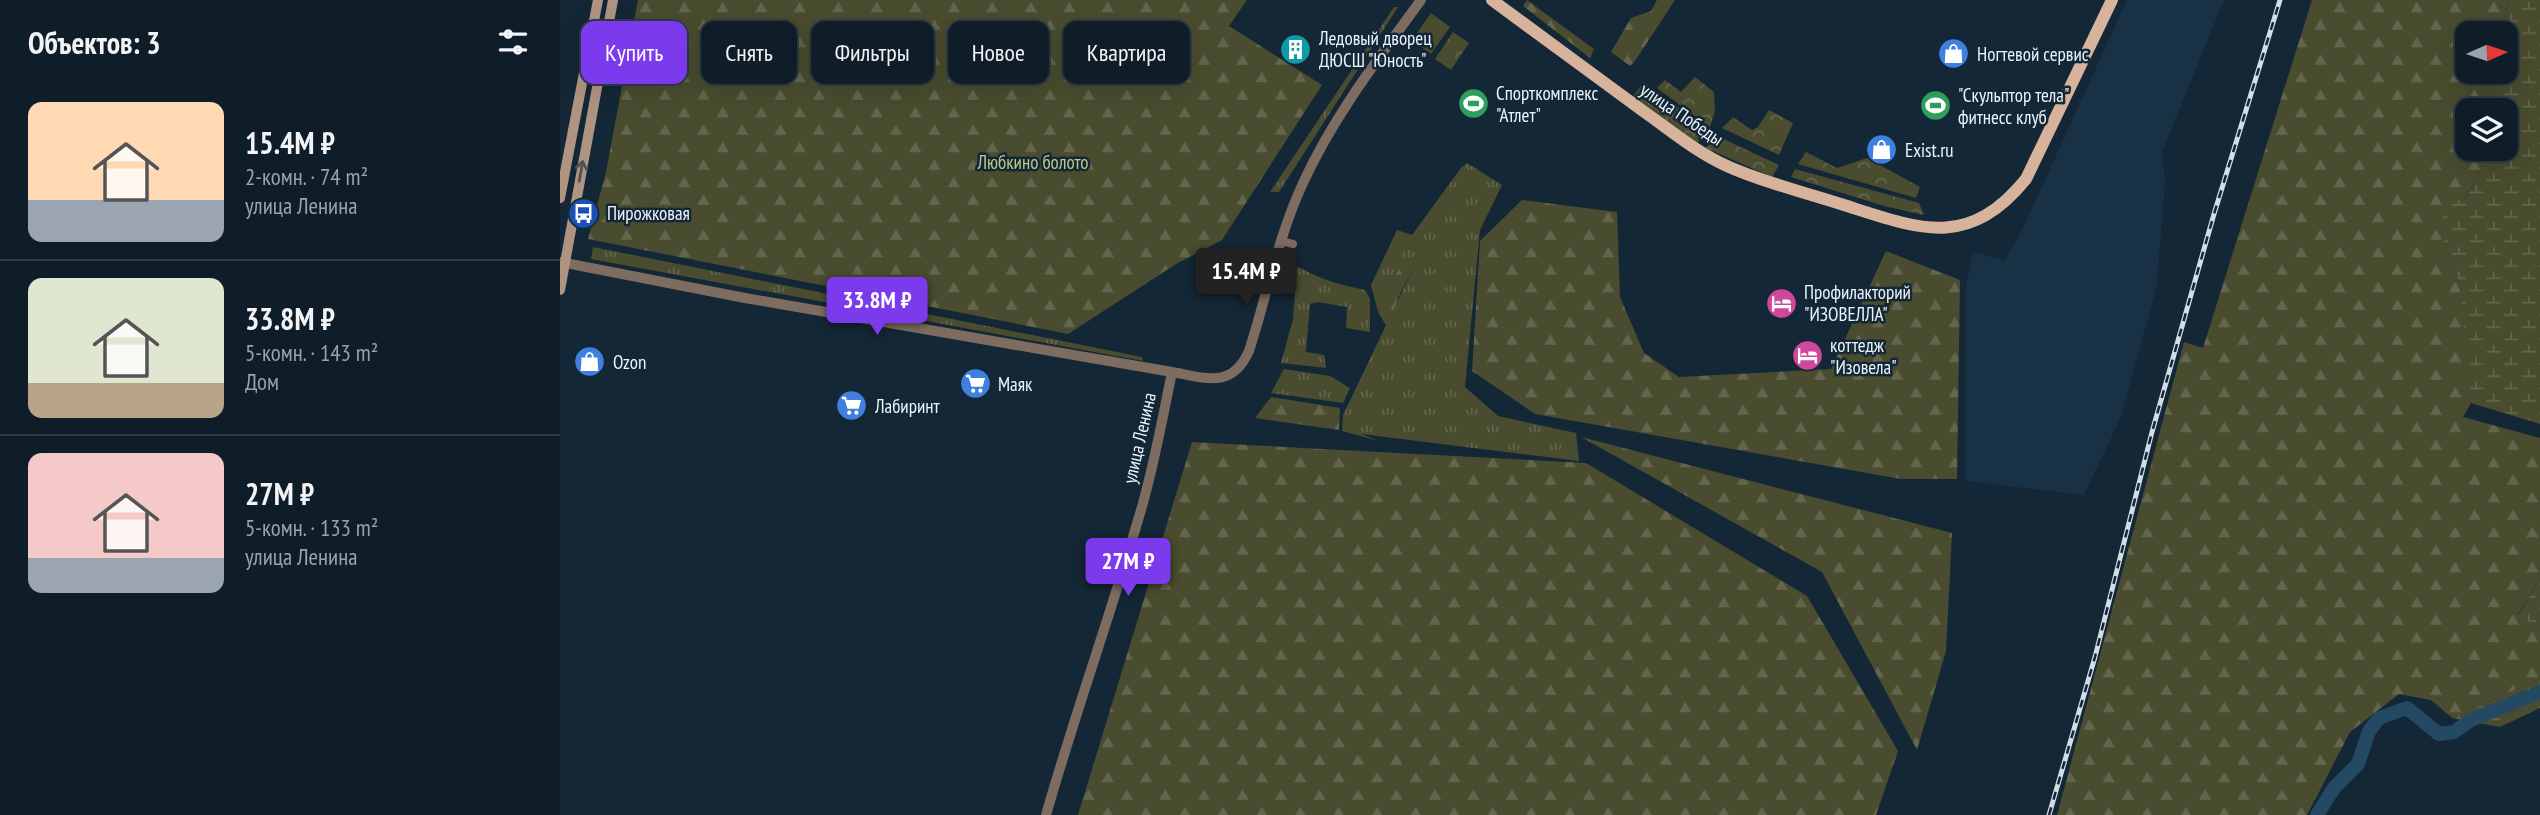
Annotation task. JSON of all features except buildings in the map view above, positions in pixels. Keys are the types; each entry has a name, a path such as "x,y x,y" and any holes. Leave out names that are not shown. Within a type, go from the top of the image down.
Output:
{"main road":[{"path":"560,198 598,0"},
{"path":"560,290 562,262 613,0"},
{"name":"улица Победы","path":"1492,0 1682,139 1727,166 1899,222 1933,228 1955,226 1996,209 2009,200 2026,179 2112,0"}],"street":[{"name":"улица Ленина","path":"1046,815 1142,504 1159,441 1172,372 1220,378 1230,376 1242,365 1254,334 1281,241 1302,185 1320,149 1355,92 1421,0"},
{"path":"1281,241 1293,244"},
{"path":"562,262 786,305 1172,372"}],"shaded area":[{"path":"2127,0 2224,0 2162,152 2165,181 2157,286 2121,417 2084,495 1965,481 1966,285 1973,252 2005,260 2021,232"}],"green space":[{"name":"Любкино болото","path":"638,0 1247,0 1229,26 1322,85 1222,240 1176,264 1068,334 588,239 606,172 622,84 687,84 687,21 634,21"},
{"path":"1527,0 1594,49 1590,58 1523,6"},
{"path":"1657,0 1675,0 1630,66 1611,52 1631,18 1651,11"},
{"path":"2312,0 2509,0 2503,21 2455,21 2455,84 2488,84 2486,98 2455,98 2455,161 2483,161 2483,166 2442,238 2460,285 2466,335 2471,403 2463,417 2540,438 2540,578 2518,615 2540,627 2540,679 2452,718 2431,700 2399,694 2350,732 2307,815 2057,815 2184,342 2203,348"},
{"path":"2509,0 2540,0 2540,424 2471,403 2460,285 2442,238 2443,202 2464,200 2483,166 2483,161 2518,161 2518,98 2485,98 2488,84 2518,84 2518,21 2503,21"},
{"path":"1394,7 1398,7 1279,192 1270,192"},
{"path":"1431,13 1450,27 1431,54 1412,40"},
{"path":"1453,32 1469,43 1451,70 1435,59"},
{"path":"1695,77 1714,92 1715,111 1710,127 1657,88 1665,80 1681,92"},
{"path":"1644,82 1707,129 1697,144 1632,98"},
{"path":"1769,110 1793,123 1779,155 1722,128 1733,117 1752,130 1758,127"},
{"path":"1715,135 1779,165 1772,177 1706,148"},
{"path":"1806,152 1837,168 1867,158 1920,187 1916,198 1798,164"},
{"path":"1467,163 1502,185 1480,230 1465,387 1498,416 1576,433 1579,461 1361,434 1379,441 1342,431 1343,415 1414,267 1396,274 1378,312 1371,285 1397,230 1412,235"},
{"path":"1795,169 1919,203 1924,215 1884,206 1791,177"},
{"path":"1522,200 1617,212 1620,297 1644,353 1679,377 1831,369 1886,251 1960,280 1957,479 1901,479 1535,414 1472,371 1480,241"},
{"path":"593,247 1142,357 1143,361 591,259"},
{"path":"1405,263 1414,267 1387,327 1378,312 1396,274"},
{"path":"1297,266 1330,281 1365,290 1370,299 1370,332 1346,328 1347,307 1318,302 1310,304 1306,352 1324,355 1326,368 1281,363 1293,319"},
{"path":"1284,369 1330,376 1350,388 1343,403 1271,393"},
{"path":"1271,397 1340,408 1339,430 1255,418"},
{"path":"1581,437 1952,533 1946,651 1917,750 1822,572"},
{"path":"1192,442 1586,463 1807,596 1898,751 1876,815 1078,815"},
{"path":"2540,578 2540,627 2518,616"},
{"path":"2540,679 2540,708 2500,727 2452,718"}],"waterway":[{"path":"2317,815 2334,788 2358,764 2369,731 2379,718 2407,708 2439,734 2454,732 2471,720 2540,692"}],"railway":[{"path":"2049,815 2095,657 2152,432 2214,214 2280,0"}],"place":[{"name":"Ледовый дворец ДЮСШ \"Юность\"","path":"1296,49"},
{"name":"Ногтевой сервис","path":"1954,54"},
{"name":"Спорткомплекс \"Атлет\"","path":"1473,104"},
{"name":"\"Скульптор тела\" фитнесс клуб","path":"1935,106"},
{"name":"Exist.ru","path":"1882,150"},
{"name":"Пирожковая","path":"584,213"},
{"name":"Профилакторий \"ИЗОВЕЛЛА\"","path":"1781,303"},
{"name":"коттедж \"Изовела\"","path":"1807,356"},
{"name":"Ozon","path":"590,362"},
{"name":"Маяк","path":"975,384"},
{"name":"Лабиринт","path":"852,406"}]}
